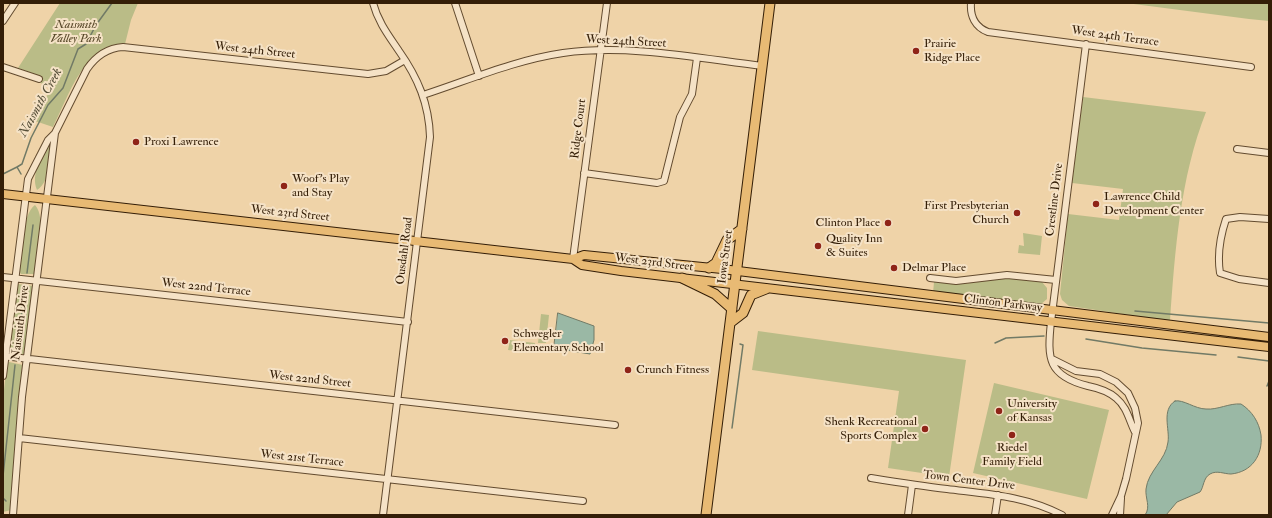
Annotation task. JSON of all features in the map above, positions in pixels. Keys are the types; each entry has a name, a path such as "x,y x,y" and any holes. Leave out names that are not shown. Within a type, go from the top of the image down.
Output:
{"highway":[{"name":"Iowa Street","path":"706,515 770,3"},
{"path":"709,268 716,263 728,240 742,229"},
{"path":"682,278 721,298 732,309"},
{"path":"730,324 743,313 751,295 766,289"}],"main road":[{"name":"West 23rd Street","path":"3,194 574,258 584,255 736,272"},
{"name":"West 23rd Street","path":"574,258 582,265 735,285"},
{"name":"Clinton Parkway","path":"736,272 1269,337"},
{"name":"Clinton Parkway","path":"735,285 848,299 880,300 1051,322 1269,347"}],"street":[{"path":"3,21 15,3"},
{"name":"Ousdahl Road","path":"373,3 382,26 406,60 423,95 428,114 429,141 408,322 383,515"},
{"path":"455,3 479,76"},
{"name":"Ridge Court","path":"574,258 607,3"},
{"name":"West 24th Terrace","path":"971,3 971,14 977,25 988,32 1251,67"},
{"name":"Crestline Drive","path":"1086,44 1051,322 1050,344 1052,360 1054,368 1063,377 1104,391 1117,398 1127,412 1135,432"},
{"name":"West 24th Street","path":"101,54 113,49 130,48 363,74 386,71 406,60"},
{"name":"West 24th Street","path":"423,95 549,55 600,50 634,51 762,66"},
{"name":"Naismith Drive","path":"3,376 4,357 25,196 31,170 48,140 54,133 87,69 101,54"},
{"path":"584,173 657,183 664,181 680,117 692,94 697,58"},
{"path":"3,67 39,79"},
{"name":"Naismith Drive","path":"13,515 27,360 54,133"},
{"path":"1237,149 1269,153"},
{"path":"1269,219 1246,217 1226,219 1221,234 1218,251 1220,273 1239,279 1269,283"},
{"path":"930,278 956,281 1007,274 1056,280"},
{"name":"West 22nd Terrace","path":"3,277 408,322"},
{"name":"West 22nd Street","path":"4,357 615,425"},
{"path":"1052,360 1076,371 1109,377 1123,387 1136,408 1138,423 1121,496 1120,515"},
{"name":"West 21st Terrace","path":"19,438 583,501"},
{"name":"Town Center Drive","path":"871,478 1026,500 1062,515"},
{"path":"908,515 912,485"},
{"path":"995,515 998,495"},
{"path":"1112,515 1121,496"}],"green space":[{"name":"Naismith Valley Park","path":"60,3 138,3 131,20 125,44 111,46 88,62 72,87 53,127 29,119 53,88 38,82 40,76 18,68"},
{"path":"1126,3 1269,3 1269,21 1249,19"},
{"path":"1083,97 1206,112 1190,163 1180,215 1170,321 1069,306 1062,300 1060,294 1068,214 1119,220 1123,189 1072,183"},
{"path":"51,140 49,168 45,181 37,190 35,184 36,171 38,164"},
{"path":"35,205 39,211 41,228 35,274 21,274 19,271 25,226 27,217"},
{"path":"1023,233 1042,236 1040,255 1018,253 1019,245 1024,246"},
{"path":"1006,278 1042,282 1047,288 1047,299 1040,305 933,293 934,282 963,284"},
{"path":"18,284 33,286 25,353 23,354 9,352"},
{"path":"541,314 549,315 546,343 538,343"},
{"name":"Shenk Recreational Sports Complex","path":"758,331 966,360 949,477 888,468 899,391 752,370"},
{"path":"510,340 535,343 534,353 508,350"},
{"path":"9,362 23,365 11,510 3,512 3,398 7,364"},
{"path":"994,383 1109,410 1087,499 973,473"}],"shaded area":[{"path":"558,313 594,326 594,340 590,354 554,348"},
{"path":"1175,401 1182,401 1202,409 1241,404 1252,413 1259,426 1261,435 1260,449 1255,461 1245,470 1231,474 1218,472 1210,474 1206,478 1200,492 1177,502 1166,515 1145,515 1148,509 1146,492 1147,483 1167,448 1167,414 1168,409"}],"waterway":[{"name":"Naismith Creek","path":"21,174 17,167 22,164 31,138 48,105 63,88 78,49 86,44 96,25 112,3"},
{"path":"3,174 17,167"},
{"path":"27,273 33,225"},
{"path":"17,352 25,286"},
{"path":"1135,311 1269,323"},
{"path":"995,343 1006,338 1044,336"},
{"path":"1086,339 1142,348 1216,355"},
{"path":"732,428 743,345 740,344"},
{"path":"1238,357 1269,361"},
{"path":"3,476 15,365"},
{"path":"1267,386 1269,381"},
{"path":"3,498 6,501"}],"place":[{"name":"Prairie Ridge Place","path":"916,51"},
{"name":"Proxi Lawrence","path":"136,142"},
{"name":"Woof's Play and Stay","path":"284,186"},
{"name":"Lawrence Child Development Center","path":"1096,204"},
{"name":"First Presbyterian Church","path":"1017,213"},
{"name":"Clinton Place","path":"888,223"},
{"name":"Quality Inn & Suites","path":"818,246"},
{"name":"Delmar Place","path":"894,268"},
{"name":"Schwegler Elementary School","path":"505,341"},
{"name":"Crunch Fitness","path":"628,370"},
{"name":"University of Kansas","path":"999,411"},
{"name":"Shenk Recreational Sports Complex","path":"925,429"},
{"name":"Riedel Family Field","path":"1012,435"}]}
